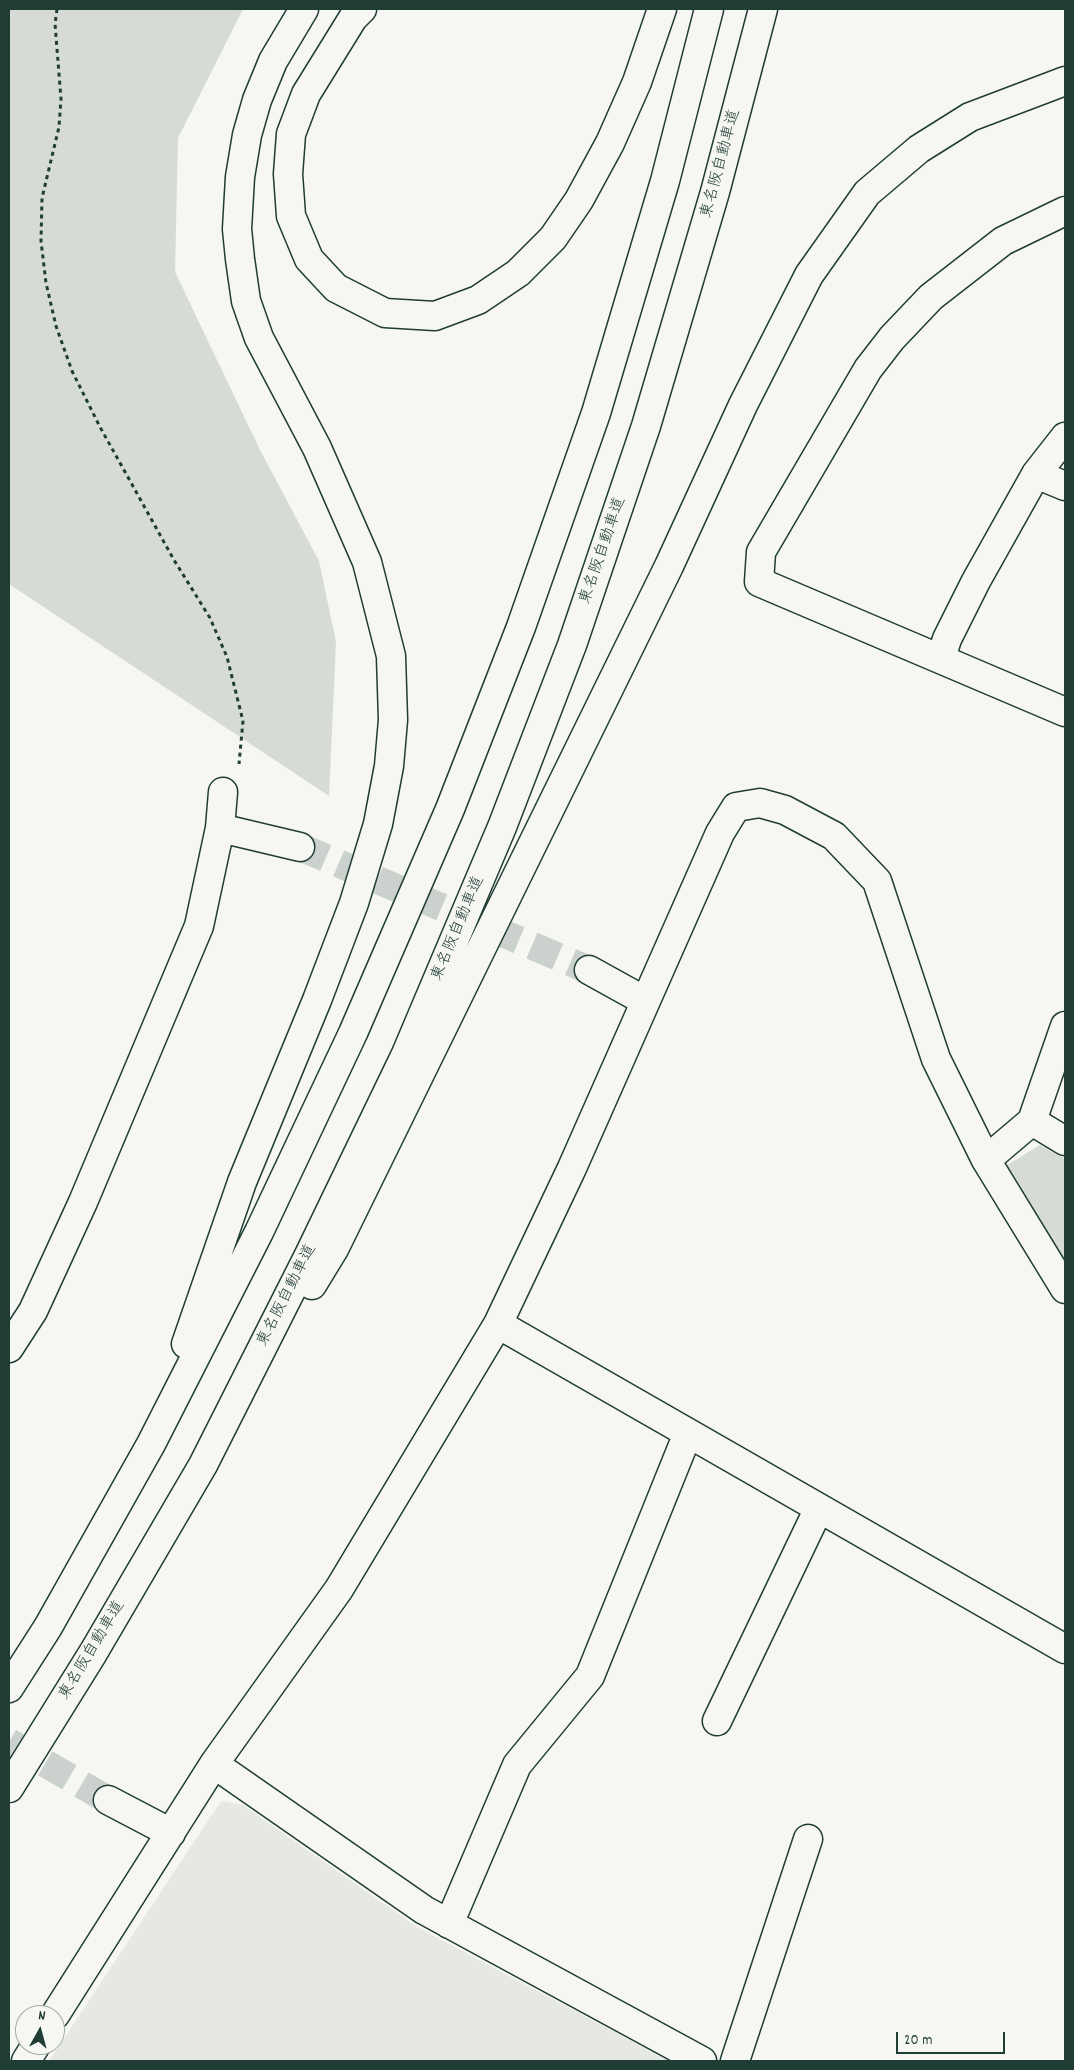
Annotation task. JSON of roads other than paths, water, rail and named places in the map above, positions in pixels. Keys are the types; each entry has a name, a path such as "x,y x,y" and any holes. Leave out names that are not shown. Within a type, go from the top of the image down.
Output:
{"main road":[{"path":"151,1444 242,1182 317,1000 354,903 378,824 389,766 393,720 391,656 369,570 317,448 259,338 246,301 240,259 237,228 240,177 247,135 257,100 274,61 304,9"},
{"path":"362,9 353,18 306,94 292,134 288,174 291,216 309,259 336,288 385,313 435,316 478,300 518,274 553,238 579,200 610,144 637,82 662,9"},
{"path":"9,1688 48,1626 151,1444 259,1232 353,1032 450,809 521,627 596,413 665,181 709,9"},
{"name":"東名阪自動車道","path":"9,1788 94,1653 203,1465 309,1255 406,1054 502,827 572,645 646,426 716,192 763,9"},
{"path":"203,1465 334,1249 668,566 743,405 809,275 868,193 920,149 970,117 1065,81"},
{"path":"1065,211 1003,241 931,297 892,338 868,369 761,552 759,582 1065,712"},
{"path":"941,658 947,639 976,581 1036,474 1065,437"},
{"path":"1036,474 1065,486"},
{"path":"9,1348 33,1311 83,1202 199,926 220,828 223,792"},
{"path":"62,2005 214,1764 339,1588 498,1324 572,1168 720,834 736,807 760,803 785,810 834,836 877,881 936,1059 986,1160 1065,1289"},
{"path":"220,828 300,847"},
{"path":"589,970 645,1001"},
{"path":"986,1160 1032,1121 1065,1026"},
{"path":"1032,1121 1065,1141"},
{"path":"498,1324 1065,1649"},
{"path":"449,1924 517,1765 590,1676 688,1433"},
{"path":"717,1722 819,1508"},
{"path":"214,1764 416,1904 449,1924 702,2061"},
{"path":"108,1800 171,1833"},
{"path":"735,2061 808,1839"}],"tunnel":[{"path":"300,847 589,970"},
{"path":"9,1742 108,1800"}]}
